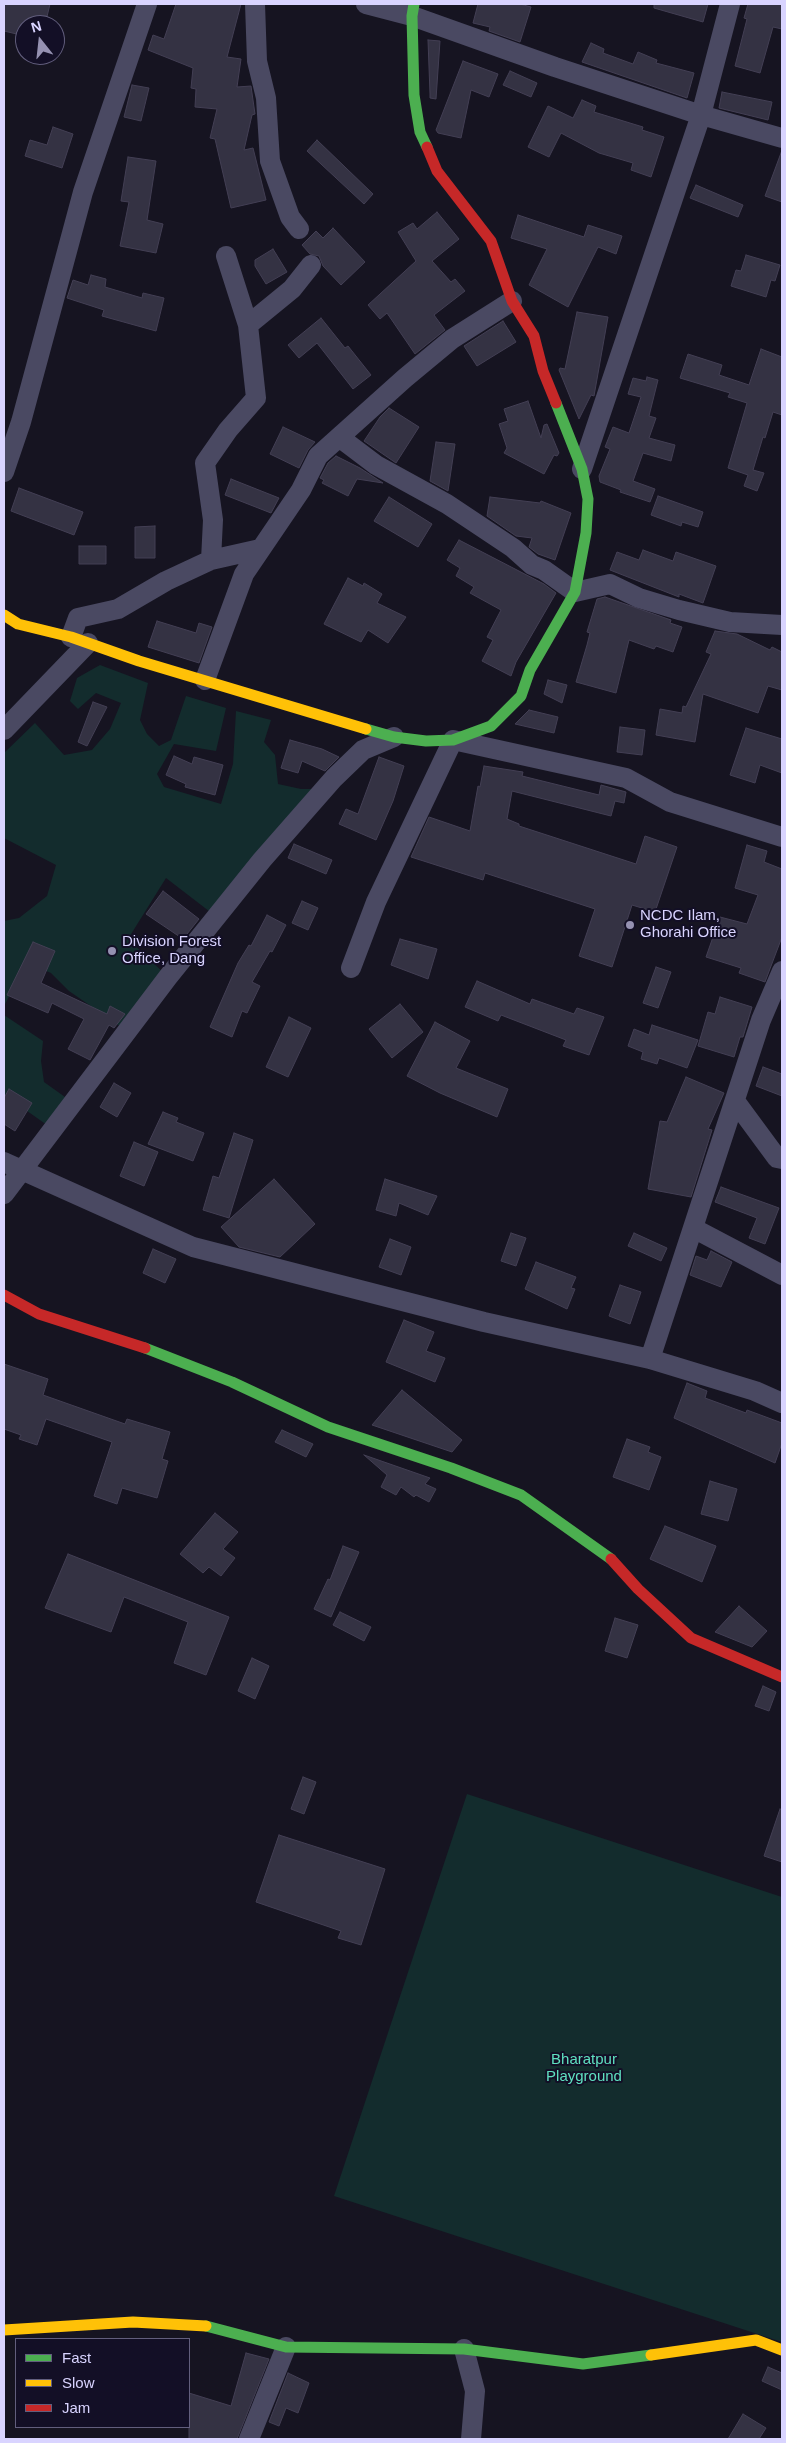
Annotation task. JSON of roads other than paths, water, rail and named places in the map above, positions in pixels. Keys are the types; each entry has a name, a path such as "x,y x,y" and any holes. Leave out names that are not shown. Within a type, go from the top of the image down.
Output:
{"street":[{"path":"4,472 21,422 83,192 147,4"},
{"path":"255,4 257,61 266,98 270,161 290,216 299,229"},
{"path":"582,469 701,115 730,4"},
{"path":"378,5 413,10 555,67 701,115 782,138"},
{"path":"351,968 376,902 453,740 491,726 522,696 530,670 575,592 586,533 588,500 582,469 543,370 534,336 512,301 491,241 437,171 420,132 414,95 413,10"},
{"path":"211,560 212,520 205,463 228,430 256,398 248,325 226,256"},
{"path":"248,325 292,289 311,265"},
{"path":"205,680 244,574 301,490 318,456 452,339 512,301"},
{"path":"339,437 376,465 448,504 513,548 532,565 544,570 575,592 610,584 639,598 679,610 730,622 782,625"},
{"path":"4,730 80,640 78,618 118,609 166,580 211,560 260,550"},
{"path":"4,615 18,624 80,640 394,737 426,741 453,740 626,778 670,802 782,836"},
{"path":"4,1194 168,976 262,860 334,778 363,750 394,737"},
{"path":"650,1359 761,1020 782,970"},
{"path":"735,1101 777,1158 782,1160"},
{"path":"4,1162 193,1247 484,1322 650,1359 755,1392 782,1403"},
{"path":"693,1228 782,1275"},
{"path":"4,1295 39,1314 136,1345 232,1382 328,1427 451,1468 521,1495 609,1557 638,1589 691,1638 782,1677"},
{"path":"4,2330 133,2322 198,2326 286,2347 464,2349 584,2364 756,2340 782,2350"},
{"path":"249,2439 286,2347"},
{"path":"464,2349 475,2391 471,2439"}],"place":[{"name":"NCDC Ilam, Ghorahi Office","path":"630,925"},
{"name":"Division Forest Office, Dang","path":"112,951"}],"park label":[{"name":"Bharatpur Playground","path":"584,2068"}]}
